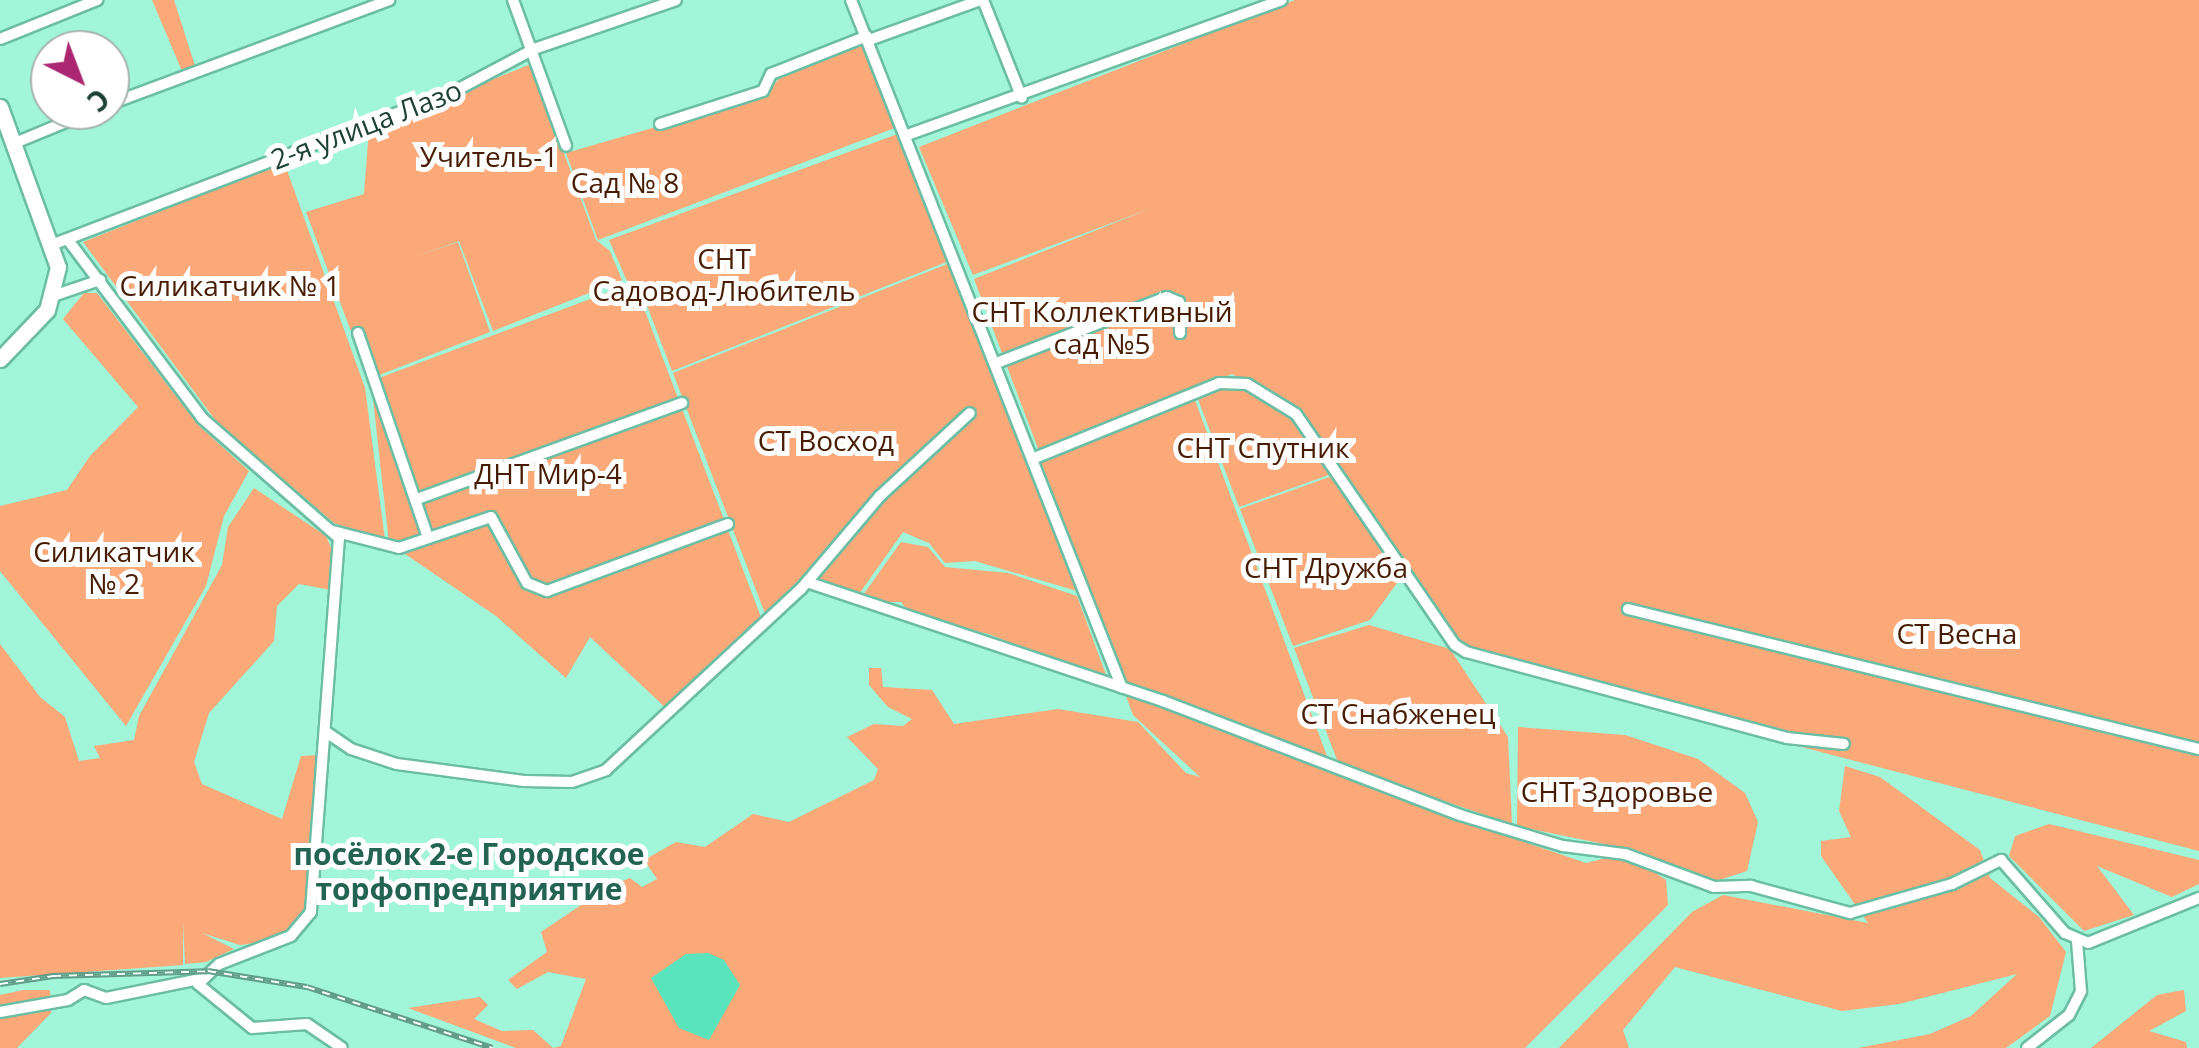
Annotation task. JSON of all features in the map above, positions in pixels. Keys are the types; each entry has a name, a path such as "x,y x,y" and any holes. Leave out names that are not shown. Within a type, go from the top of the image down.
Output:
{"main road":[{"path":"0,106 61,242 54,296 41,318 0,359"}],"street":[{"path":"0,38 98,0"},
{"path":"130,97 390,0"},
{"path":"513,0 534,48 566,146"},
{"name":"2-я улица Лазо","path":"61,242 453,92 534,48 676,0"},
{"path":"852,0 1037,457 1122,688"},
{"path":"660,124 764,90 771,74 982,0 1022,98"},
{"path":"907,135 1022,98 1276,1"},
{"path":"16,143 47,130"},
{"path":"61,242 100,280 202,418 332,530 385,549 492,517 528,582 547,591 728,524"},
{"path":"54,296 100,280"},
{"path":"999,362 1167,298 1178,302 1180,334"},
{"path":"358,333 428,537"},
{"path":"1037,457 1218,383 1247,384 1296,414 1454,645 1466,652 1787,738 1844,744"},
{"path":"417,499 682,403"},
{"path":"326,732 351,749 397,764 572,782 606,770 807,582 880,496 970,413"},
{"path":"0,1012 68,1000 84,990 106,998 199,979 219,964 291,936 308,919 342,550 332,530"},
{"path":"807,582 1122,688 1460,815 1563,846 1625,854 1714,887 1752,886 1850,913 1952,884 2001,860 2078,941 2081,991 2069,1015 2027,1048"},
{"path":"1628,609 2199,749"},
{"path":"2078,941 2102,939 2199,898"},
{"path":"199,979 206,996 245,1025 307,1024 342,1048"}],"green space":[{"path":"152,0 174,0 196,69 182,71"},
{"path":"1295,0 2199,0 2199,851 1462,658 1304,413 1232,374 1039,451 974,279 1152,208 973,275 919,147"},
{"name":"Сад № 8","path":"864,44 900,126 598,240 566,153 763,96 779,79"},
{"name":"Учитель-1","path":"531,64 596,240 610,251 622,280 493,331 459,241 414,257 458,242 490,332 369,379 306,212 364,194 369,129"},
{"name":"СНТ Садовод-Любитель","path":"906,131 954,259 672,371 643,295 626,279 609,240"},
{"name":"Силикатчик № 1","path":"284,162 365,388 385,540 334,523 219,425 83,242"},
{"name":"СТ Восход","path":"955,261 1077,591 975,561 945,563 929,543 903,532 859,594 807,577 766,616 673,373"},
{"name":"ДНТ Мир-4","path":"625,286 640,298 762,620 667,709 590,637 566,678 496,616 389,543 371,381"},
{"name":"Силикатчик № 2","path":"84,293 97,293 198,425 249,471 224,516 206,586 126,726 0,571 0,506 67,490 90,456 138,407 63,319"},
{"name":"СНТ Спутник","path":"1230,383 1294,417 1334,473 1239,507 1196,394"},
{"name":"СТ Снабженец","path":"1193,395 1328,759 1341,770 1294,648 1369,625 1450,649 1508,737 1512,824 1406,788 1401,800 1586,863 1610,857 1642,864 1666,880 1668,905 1525,1048 553,1048 561,1046 586,979 548,972 517,989 508,980 547,952 541,932 608,887 630,878 642,887 657,879 644,860 676,842 705,847 753,814 789,822 874,780 878,769 847,737 874,724 903,726 912,719 888,707 869,685 869,668 881,668 883,687 932,690 954,724 1058,709 1138,722 1186,773 1200,777 1133,715 1040,459"},
{"name":"СНТ Дружба","path":"1335,475 1403,575 1370,620 1293,646 1240,509"},
{"path":"254,488 326,536 336,559 331,590 299,584 277,606 274,641 209,713 194,762 202,784 282,819 301,756 320,755 304,909 289,931 265,942 240,945 202,933 234,949 206,962 185,964 183,922 183,965 0,978 0,644 40,697 65,717 79,761 100,758 94,746 134,740 139,716 222,565 228,527"},
{"path":"901,542 928,547 945,567 1008,573 1077,596 1109,683 989,634 913,618 901,602 858,602"},
{"name":"СНТ Здоровье","path":"1518,727 1625,735 1698,759 1745,793 1758,822 1747,871 1716,881 1623,848 1517,826"},
{"path":"1845,766 1880,777 1980,850 1990,878 2039,917 2066,952 2050,1016 2006,1048 1858,1048 1930,1034 1971,1016 2017,974 1899,1004 1842,1011 1675,967 1623,1030 1629,1048 1559,1048 1692,912 1723,895 1868,923 1821,856 1821,841 1851,837 1839,811"},
{"path":"2049,824 2199,860 2199,884 2172,897 2097,866 2134,915 2084,931 2009,856 2015,836"},
{"path":"50,990 51,1013 17,1048 0,1048 0,995"},
{"path":"2184,990 2186,1011 2149,1031 2186,1042 2187,1048 2091,1048 2157,995"},
{"path":"480,997 488,1005 474,1019 502,1031 533,1030 553,1048 516,1048 408,1008"}],"shaded area":[{"path":"708,953 724,960 740,985 709,1040 679,1028 651,978 686,954"}],"railway":[{"path":"0,984 53,976 208,971 307,987 492,1048"}],"district":[{"name":"посёлок 2-е Городское торфопредприятие","path":"469,871"}],"park label":[{"name":"СНТ Коллективный сад №5","path":"1102,327"},
{"name":"СТ Весна","path":"1957,633"}]}
